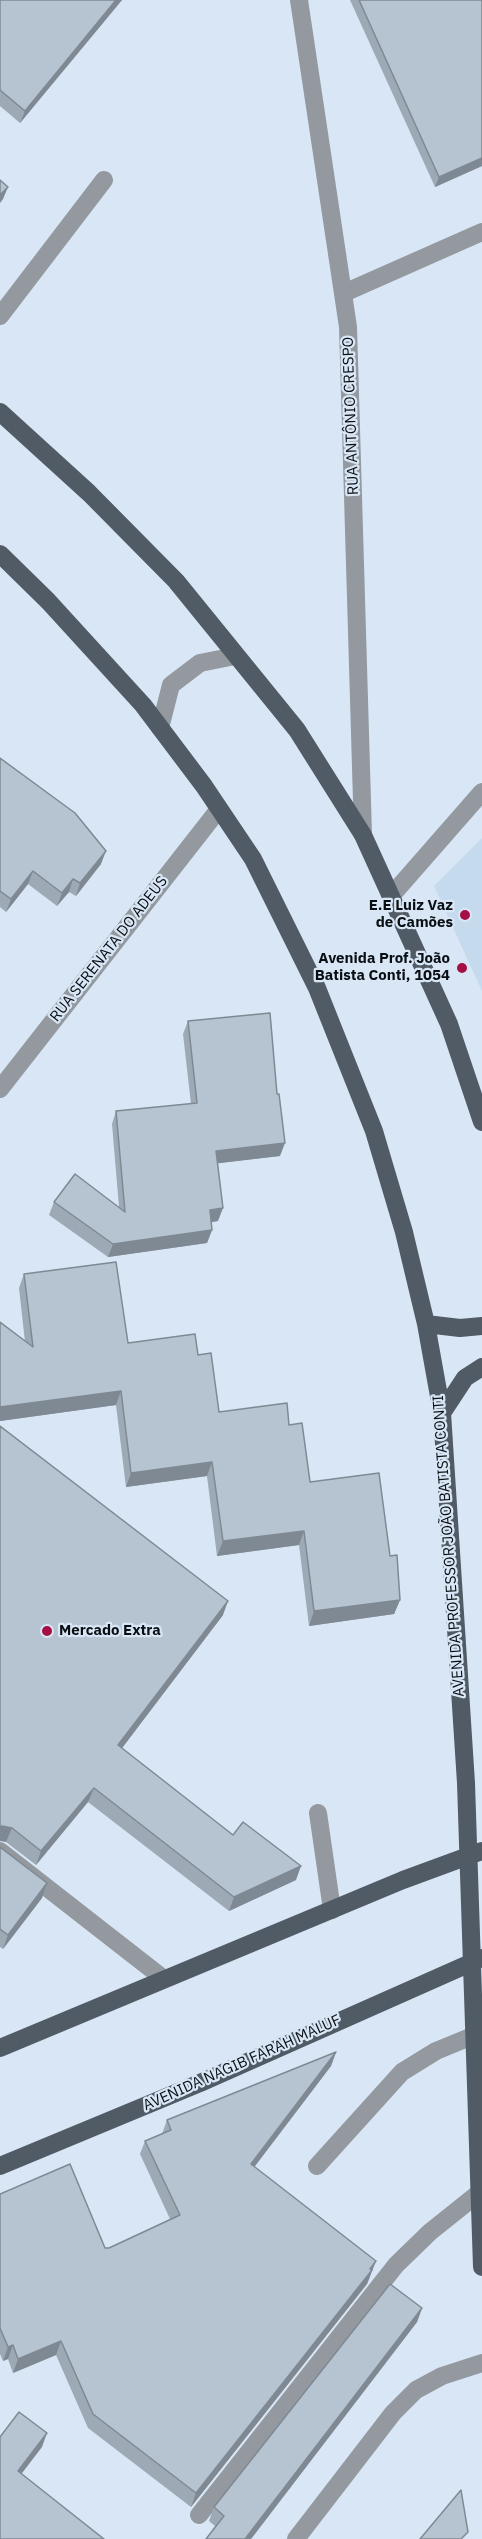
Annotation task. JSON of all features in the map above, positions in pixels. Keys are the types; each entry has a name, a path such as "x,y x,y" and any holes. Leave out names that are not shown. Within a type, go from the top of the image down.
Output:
{"main road":[{"path":"0,412 89,493 176,581 297,730 363,835 449,1024 482,1122"},
{"name":"AVENIDA PROFESSOR JOÃO BATISTA CONTI","path":"0,554 48,601 143,705 253,859 322,999 374,1131 404,1232 426,1324 442,1413 475,1853 477,1960 475,2035 482,2267"},
{"path":"426,1324 460,1328 482,1326"},
{"path":"442,1413 465,1378 482,1367"},
{"path":"0,2048 475,1853"},
{"name":"AVENIDA NAGIB FARAH MALUF","path":"0,2166 200,2083 477,1960"}],"street":[{"name":"RUA ANTÔNIO CRESPO","path":"299,0 348,327 363,835"},
{"path":"0,316 104,180"},
{"path":"344,293 482,232"},
{"path":"160,728 171,685 200,663 235,656"},
{"path":"391,896 482,792"},
{"name":"RUA SERENATA DO ADEUS","path":"0,1089 219,809"},
{"path":"318,1814 332,1910"},
{"path":"0,1851 164,1979"},
{"path":"317,2166 402,2072 436,2051 475,2035"},
{"path":"199,2515 396,2265 430,2232 480,2192"},
{"path":"296,2539 393,2413 416,2390 442,2376 482,2363"}],"shaded area":[{"name":"E.E Luiz Vaz de Camões","path":"482,838 482,991 434,886"}],"building":[{"path":"0,0 116,0 25,111 0,90"},
{"path":"359,0 482,0 482,158 439,177"},
{"path":"0,180 8,187 0,195"},
{"path":"0,758 75,813 106,851 80,883 73,879 62,893 33,871 11,899 0,891"},
{"path":"270,1013 277,1094 279,1094 285,1143 216,1151 223,1208 210,1210 212,1230 113,1244 54,1202 75,1174 125,1212 116,1111 197,1103 188,1021"},
{"path":"116,1262 128,1343 195,1334 198,1355 211,1353 219,1412 287,1403 289,1425 302,1423 310,1482 379,1473 390,1556 397,1555 400,1600 314,1611 304,1531 223,1541 212,1462 131,1473 121,1391 0,1407 0,1322 33,1347 24,1274"},
{"path":"0,1426 228,1601 118,1745 233,1835 243,1822 301,1866 234,1897 94,1788 41,1851 12,1828 0,1827"},
{"path":"0,1847 47,1883 8,1935 0,1929"},
{"path":"336,2052 251,2164 376,2261 370,2269 372,2270 196,2493 93,2414 61,2341 18,2359 13,2345 8,2347 0,2328 0,2194 70,2164 105,2248 109,2248 180,2215 145,2141 171,2130 167,2120"},
{"path":"390,2284 422,2308 245,2539 206,2539 224,2516 214,2507"},
{"path":"19,2412 47,2433 18,2471 104,2539 0,2539 0,2437"},
{"path":"461,2490 468,2532 461,2539 420,2539"}],"place":[{"name":"E.E Luiz Vaz de Camões","path":"465,915"},
{"name":"Avenida Prof. João Batista Conti, 1054","path":"462,968"},
{"name":"Mercado Extra","path":"47,1631"}]}
